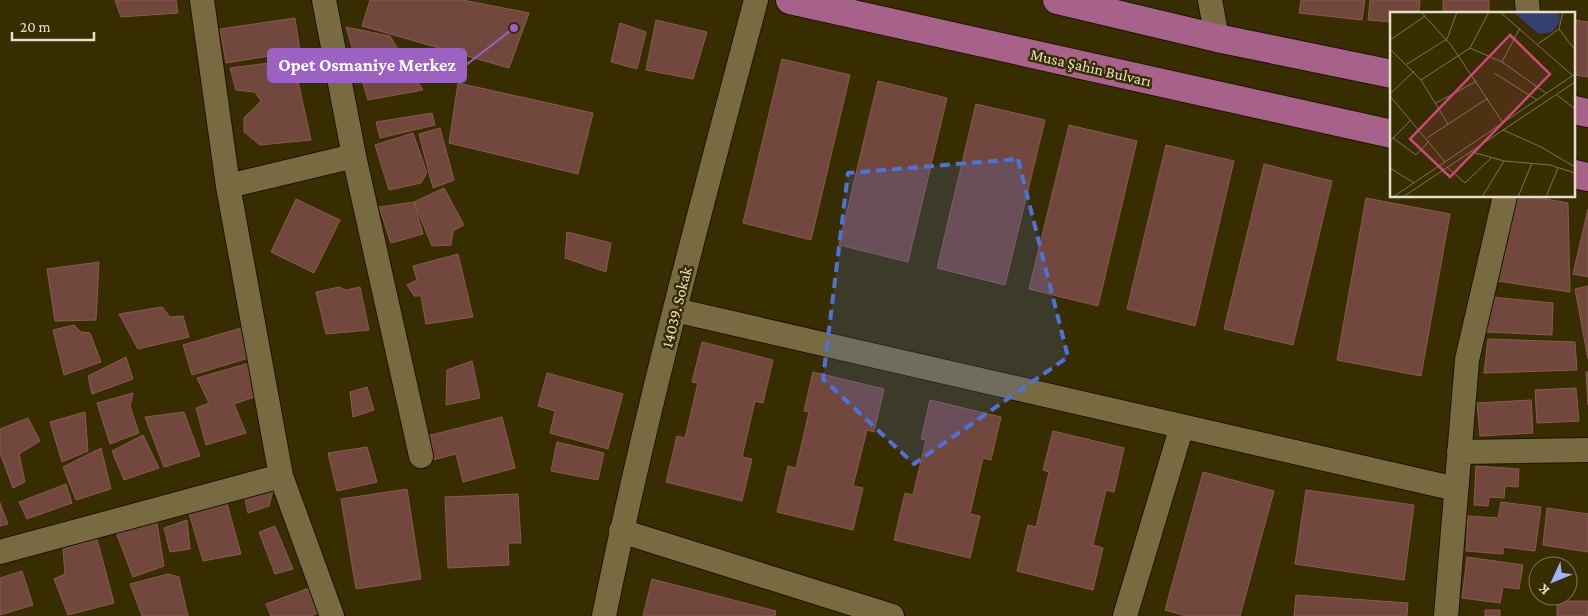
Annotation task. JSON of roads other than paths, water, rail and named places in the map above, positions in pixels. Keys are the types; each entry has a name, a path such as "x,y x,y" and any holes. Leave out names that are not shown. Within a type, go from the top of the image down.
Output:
{"main road":[{"name":"Musa Şahin Bulvarı","path":"790,0 1390,134"},
{"path":"1057,0 1217,38 1390,74"}],"street":[{"path":"202,0 228,186 281,476 332,616"},
{"path":"324,0 354,156 421,456"},
{"name":"14039. Sokak","path":"604,616 621,531 675,310 756,0"},
{"path":"1210,0 1217,38"},
{"path":"228,186 354,156"},
{"path":"1446,616 1468,360 1505,198"},
{"path":"675,310 1456,489"},
{"path":"1125,616 1182,426"},
{"path":"1459,452 1588,450"},
{"path":"0,552 281,476"},
{"path":"621,531 892,616"}],"place":[{"name":"Opet Osmaniye Merkez","path":"514,28"}]}
